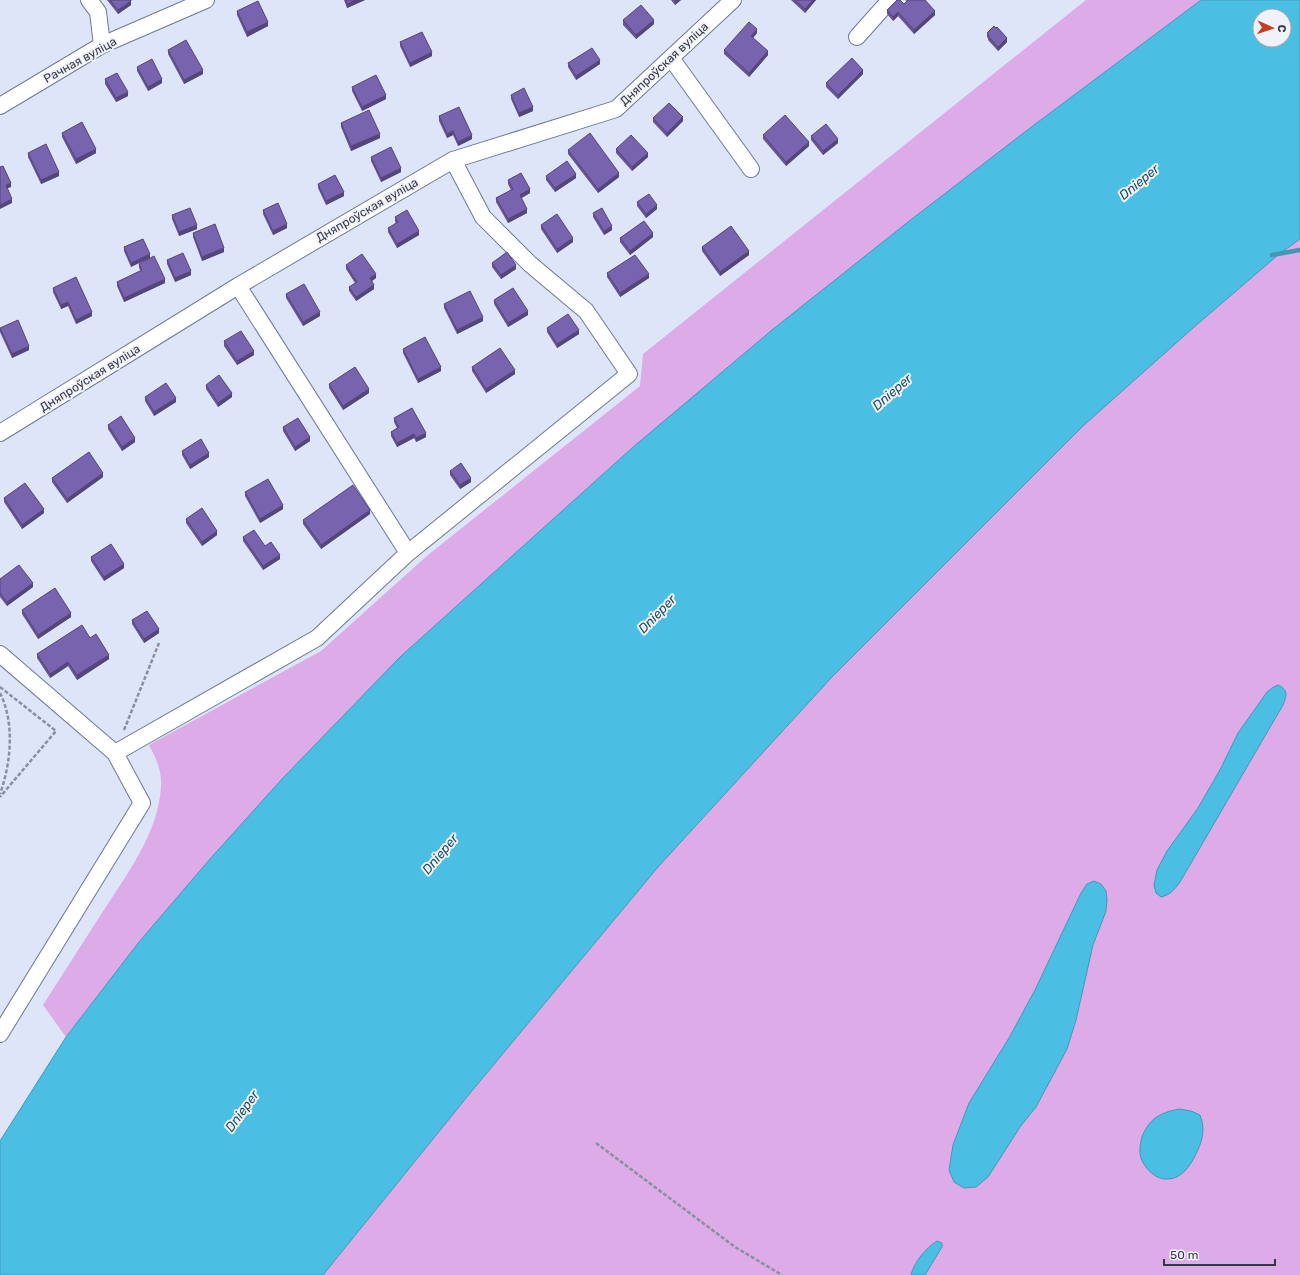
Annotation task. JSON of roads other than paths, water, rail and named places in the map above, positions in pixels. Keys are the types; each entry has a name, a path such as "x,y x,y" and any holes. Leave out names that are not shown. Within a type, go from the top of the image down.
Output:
{"street":[{"path":"90,0 98,12 102,45"},
{"name":"Рачная вуліца","path":"0,106 102,45 206,0"},
{"name":"Дняпроўская вуліца","path":"0,433 238,286 453,160 616,109 733,0"},
{"path":"858,37 890,0"},
{"path":"671,58 751,169"},
{"path":"114,754 317,638 408,553 629,374 586,310 530,264 483,217 453,160"},
{"path":"238,286 408,553"},
{"path":"0,654 114,754 142,803 0,1034"}],"water":[{"name":"Dnieper","path":"1201,0 1300,0 1300,239 1278,255 1193,328 1083,426 832,677 658,867 471,1092 323,1275 0,1275 0,1141 66,1037 139,942 210,859 282,779 400,657 632,448 772,330 1030,128"},
{"path":"1278,685 1284,689 1286,693 1283,705 1180,882 1172,892 1161,897 1156,893 1154,885 1157,870 1167,851 1198,808 1221,768 1238,733 1267,692"},
{"path":"1094,881 1101,884 1106,891 1106,911 1093,945 1076,1020 1067,1049 1036,1107 1020,1127 988,1177 976,1187 964,1188 954,1182 949,1170 953,1145 969,1103 1009,1038 1035,990 1081,893 1087,884"},
{"path":"1179,1109 1191,1111 1200,1115 1203,1131 1200,1146 1190,1164 1181,1174 1177,1177 1168,1179 1159,1178 1148,1170 1141,1158 1140,1150 1142,1137 1145,1130 1154,1119 1169,1111"},
{"path":"937,1241 942,1243 942,1247 925,1275 911,1275 921,1256"}],"waterway":[{"path":"1272,255 1300,250"}]}
